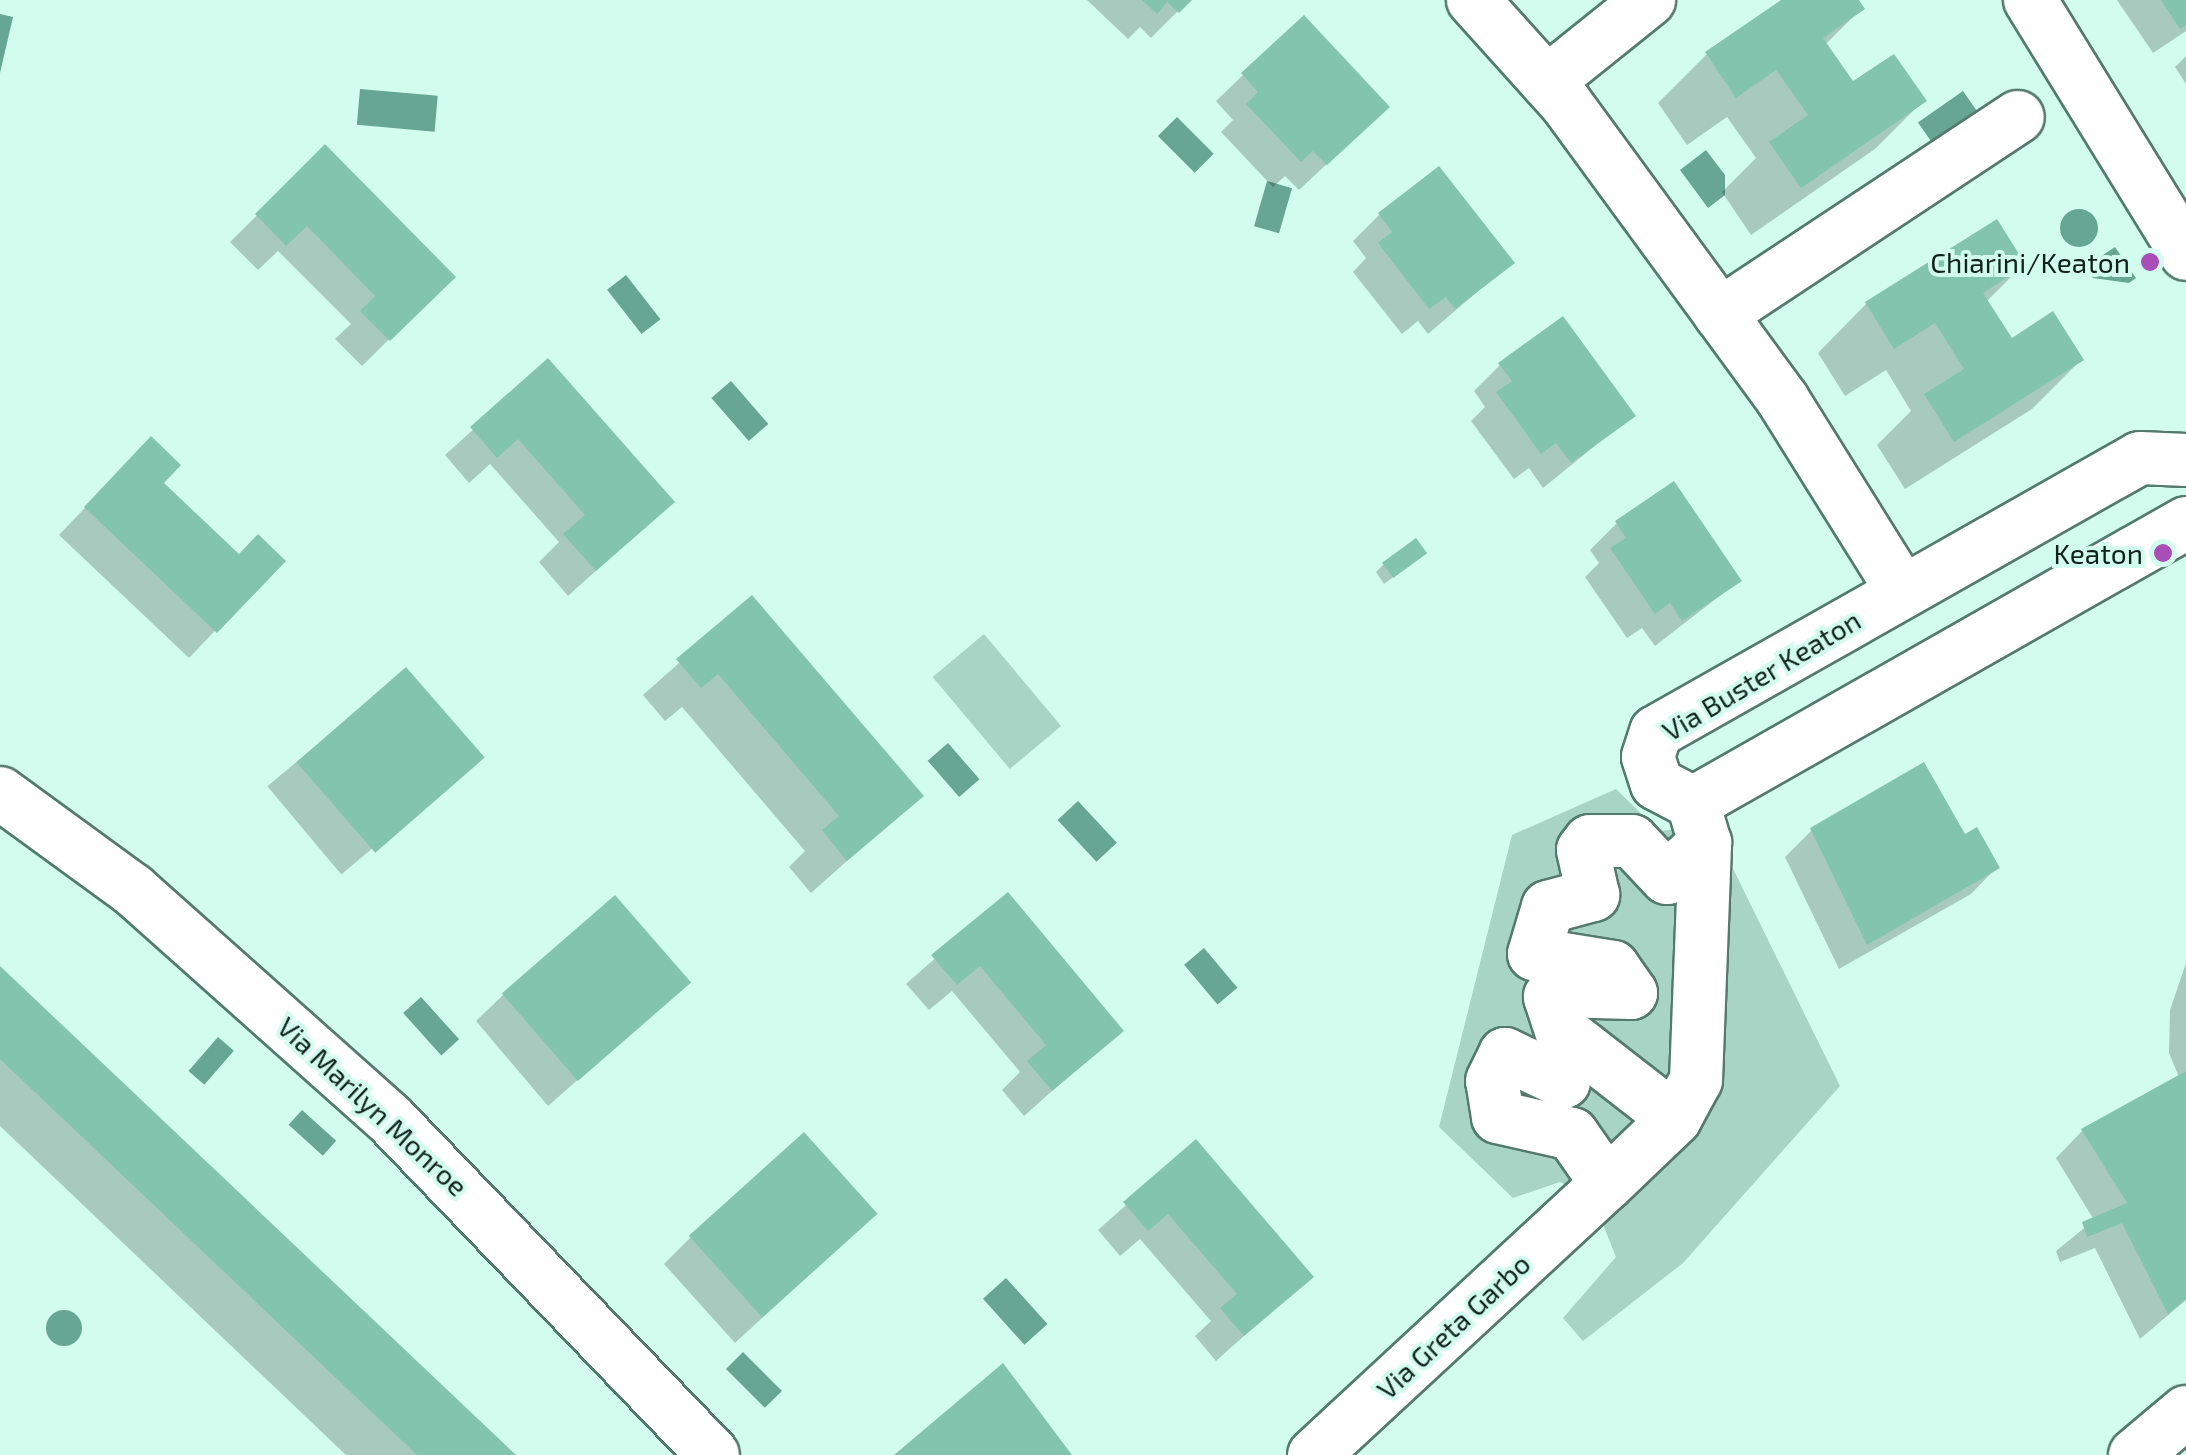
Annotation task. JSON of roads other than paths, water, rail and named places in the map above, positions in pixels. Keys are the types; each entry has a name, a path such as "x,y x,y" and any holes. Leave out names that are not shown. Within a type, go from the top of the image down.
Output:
{"street":[{"path":"1473,0 1547,82 1720,314 1902,592"},
{"path":"1547,82 1649,0"},
{"path":"2030,0 2186,254"},
{"path":"1720,314 2018,117"},
{"name":"Via Buster Keaton","path":"1699,823 1657,784 1648,757 1656,732 2140,458 2186,460"},
{"path":"1600,1190 1572,1134 1513,1124 1489,1104 1506,1054 1564,1082 1562,1032 1550,997 1560,991 1631,994 1613,967 1534,954 1548,907 1594,895 1583,850 1590,841 1632,841 1667,878 1699,823 2186,524"},
{"name":"Via Marilyn Monroe","path":"0,793 134,890 389,1118 713,1455"},
{"path":"1562,1032 1676,1119 1696,1080 1699,823"},
{"name":"Via Greta Garbo","path":"1314,1455 1676,1119"},
{"path":"2135,1455 2186,1412"}],"place":[{"name":"Chiarini/Keaton","path":"2150,262"},
{"name":"Keaton","path":"2163,553"}]}
